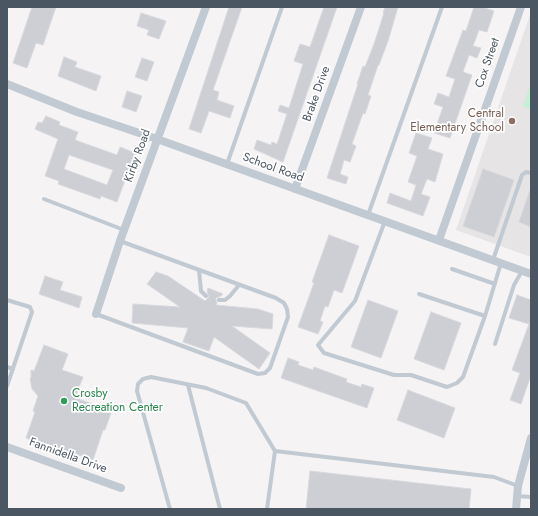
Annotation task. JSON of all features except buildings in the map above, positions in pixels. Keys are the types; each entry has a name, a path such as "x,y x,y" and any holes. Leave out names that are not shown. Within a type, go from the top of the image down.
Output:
{"street":[{"name":"Kirby Road","path":"96,314 120,241 206,7"},
{"name":"Brake Drive","path":"295,189 361,7"},
{"name":"Cox Street","path":"439,240 520,7"},
{"name":"School Road","path":"7,84 78,112 157,138 531,274"},
{"path":"516,509 518,486 529,454 531,438"},
{"name":"Fannidella Drive","path":"7,447 120,488"}],"lane":[{"path":"227,164 282,7"},
{"path":"368,215 442,7"},
{"path":"493,260 522,175 526,172 531,173"},
{"path":"44,199 124,230"},
{"path":"385,221 355,301 318,345 324,353 394,375 411,375 447,387 457,383 463,377 502,263"},
{"path":"96,314 258,374 265,373 270,368 288,317 287,309 284,303 276,298 120,241"},
{"path":"452,269 495,284"},
{"path":"199,270 201,291 206,296"},
{"path":"495,344 514,285 522,270"},
{"path":"219,300 225,300 238,285"},
{"path":"419,294 485,316"},
{"path":"7,300 30,307 32,312 7,386"},
{"path":"7,367 13,369"},
{"path":"170,509 137,391 138,384 143,379 151,377 206,388 246,403 275,451 267,509"},
{"path":"188,385 220,509"},
{"path":"275,451 494,477 518,486"},
{"path":"517,496 531,498"}],"shaded area":[{"name":"Central Elementary School","path":"531,12 531,257 456,230"}],"green space":[{"path":"531,83 531,109 523,106"}],"place":[{"name":"Central Elementary School","path":"512,121"},
{"name":"Crosby Recreation Center","path":"64,401"}]}
